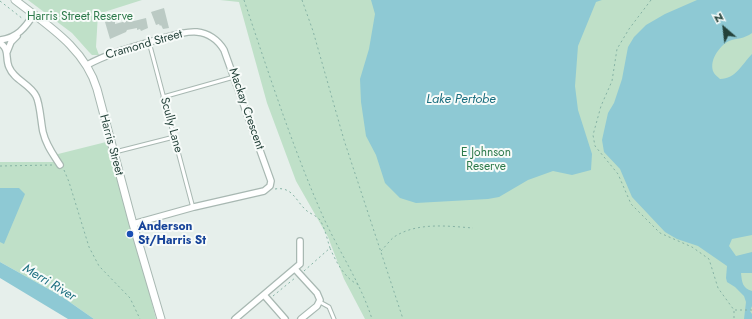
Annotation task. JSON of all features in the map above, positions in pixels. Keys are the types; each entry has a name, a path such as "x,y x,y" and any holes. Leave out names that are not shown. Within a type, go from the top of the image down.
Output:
{"street":[{"name":"Harris Street","path":"15,0 68,42 82,57 87,65 97,89 113,153 161,319"},
{"path":"7,54 8,47 11,42 28,24 34,14"},
{"path":"23,30 14,36 0,41 5,47 8,64 11,71 33,91 37,98 44,137 60,165"},
{"name":"Cramond Street","path":"87,65 110,54 149,42 189,32 204,33"},
{"name":"Mackay Crescent","path":"204,33 211,36 221,44 235,76 271,181 266,190"},
{"path":"133,224 266,190"},
{"path":"235,319 300,264 300,241"},
{"path":"295,269 318,296 320,302 301,319"},
{"path":"264,295 285,319"}],"lane":[{"name":"Scully Lane","path":"149,42 192,208"},
{"path":"163,97 235,76"},
{"path":"113,153 174,137"},
{"path":"320,302 329,307 334,319"}],"path":[{"path":"244,0 298,157 330,234 359,286 372,319"},
{"path":"302,0 313,31 344,140 403,319"},
{"path":"651,0 628,29 617,49 612,81 601,106 593,135 595,146 618,174 631,204 660,233 692,247 708,259 718,288 734,310 734,319"},
{"path":"0,1 19,15 28,24"},
{"path":"0,166 60,165 67,176 89,247 99,266 130,298 140,319"},
{"path":"266,190 271,191 276,188 282,189 296,196 308,211 320,220 330,248 343,272 359,286"},
{"path":"381,251 394,238 408,231 426,226 472,228"},
{"path":"300,274 330,248"},
{"path":"734,310 751,310"}],"green space":[{"name":"Harris Street Reserve","path":"28,0 142,0 98,14 96,47 99,55 92,55 72,33"},
{"name":"E Johnson Reserve","path":"220,0 752,0 752,319 365,319 344,279 328,237 296,181 267,103 239,2"},
{"path":"110,141 156,319 94,319 61,296 0,262 0,162 55,162 54,155"}],"water":[{"name":"Lake Pertobe","path":"371,0 602,0 596,2 578,46 575,86 578,110 592,154 591,170 572,175 553,171 528,180 499,197 488,199 416,203 400,198 385,183 376,155 366,136 361,102 360,79 369,49 375,14"},
{"path":"697,0 752,0 752,33 725,43 718,50 712,64 714,73 720,79 726,78 735,74 752,54 752,235 732,239 729,246 736,256 752,252 752,273 741,273 744,286 752,291 752,306 750,311 752,314 752,319 744,319 746,302 744,296 735,287 727,282 727,266 698,246 677,239 665,232 632,197 620,169 604,152 602,140 608,113 614,103 622,79 628,47 634,37 646,25 665,14"},
{"path":"0,188 19,188 25,194 4,244 0,242"},
{"path":"0,262 61,296 94,319 68,319 0,278"}],"building":[{"path":"164,8 169,28 163,29 161,25 156,25 151,12"},
{"path":"146,18 148,28 141,31 140,29 137,30 137,28 127,30 126,32 110,39 105,22 115,19 115,24"}],"place":[{"name":"Anderson St/Harris St","path":"130,234"}],"water label":[{"name":"Merri River","path":"49,283"}]}
